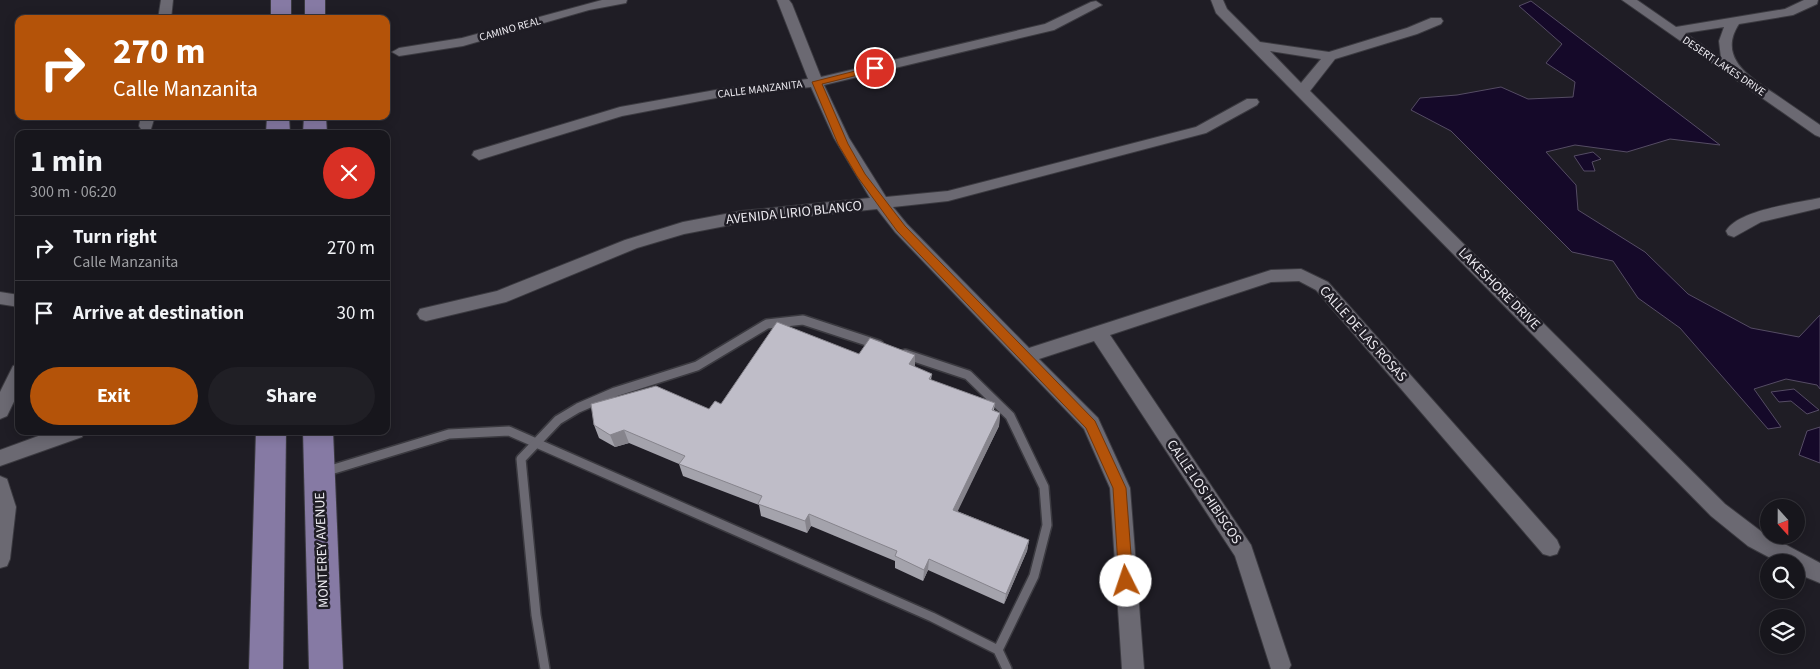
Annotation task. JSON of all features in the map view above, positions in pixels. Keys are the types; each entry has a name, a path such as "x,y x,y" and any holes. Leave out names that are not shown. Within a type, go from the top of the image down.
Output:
{"main road":[{"path":"281,0 281,15"},
{"path":"315,0 315,15"},
{"path":"266,669 271,435"},
{"name":"MONTEREY AVENUE","path":"318,435 326,669"}],"street":[{"path":"165,15 167,0"},
{"name":"CAMINO REAL","path":"399,52 463,42 587,7 621,0"},
{"path":"783,0 791,13 843,144 862,176 882,204 901,228 1091,424 1120,488 1133,669"},
{"name":"LAKESHORE DRIVE","path":"1217,0 1221,10 1718,510 1755,538 1781,554"},
{"name":"DESERT LAKES DRIVE","path":"1628,0 1820,132"},
{"path":"1674,32 1788,12 1812,1"},
{"name":"CALLE MANZANITA","path":"480,155 628,111 721,93 817,82 1049,28 1096,4"},
{"path":"1256,45 1330,56 1412,31 1436,21"},
{"path":"1734,21 1726,31 1724,44 1728,60 1740,77"},
{"path":"1302,91 1330,56"},
{"name":"AVENIDA LIRIO BLANCO","path":"426,314 500,297 631,244 684,228 750,216 948,196 1201,130 1252,102"},
{"path":"1734,230 1756,218 1820,203"},
{"name":"CALLE DE LAS ROSAS","path":"1026,356 1271,276 1301,275 1322,286 1550,546"},
{"path":"0,298 15,300"},
{"name":"CALLE LOS HIBISCOS","path":"1098,332 1244,552 1280,665"},
{"path":"0,411 15,379"},
{"path":"0,458 65,435"},
{"path":"0,485 6,507 0,559"},
{"name":"LAKESHORE DRIVE","path":"1805,567 1820,573"}],"lane":[{"path":"545,669 536,615 521,458 558,420 578,408 615,392 697,366 766,324 803,320 968,375 1010,416 1044,487 1047,525 1034,576 998,650"},
{"path":"319,474 449,434 509,431 932,618 998,650 1007,669"}],"shaded area":[{"path":"1531,1 1720,145 1670,139 1627,152 1575,145 1546,152 1576,185 1578,210 1645,252 1688,294 1751,328 1799,337 1820,315 1820,389 1817,385 1786,379 1754,389 1781,427 1768,429 1680,328 1638,298 1613,261 1572,252 1451,131 1411,110 1420,98 1457,95 1501,87 1528,99 1573,97 1575,82 1546,63 1562,44 1519,6"},
{"path":"1593,152 1601,159 1592,162 1595,171 1584,171 1574,156"},
{"path":"1794,389 1819,410 1807,414 1791,401 1779,402 1771,392"},
{"path":"1820,427 1820,463 1799,455 1807,431"}],"building":[{"path":"777,322 859,354 870,338 915,355 909,364 932,374 929,379 995,403 992,410 1000,413 953,510 1029,540 1006,594 929,559 924,570 895,556 897,551 809,514 805,521 758,504 762,496 679,464 685,456 624,430 610,435 594,425 591,404 656,386 709,409 715,401 721,404"}],"route":[{"path":"875,68 817,82 843,144 862,176 901,228 1091,424 1120,488 1126,581"}]}
